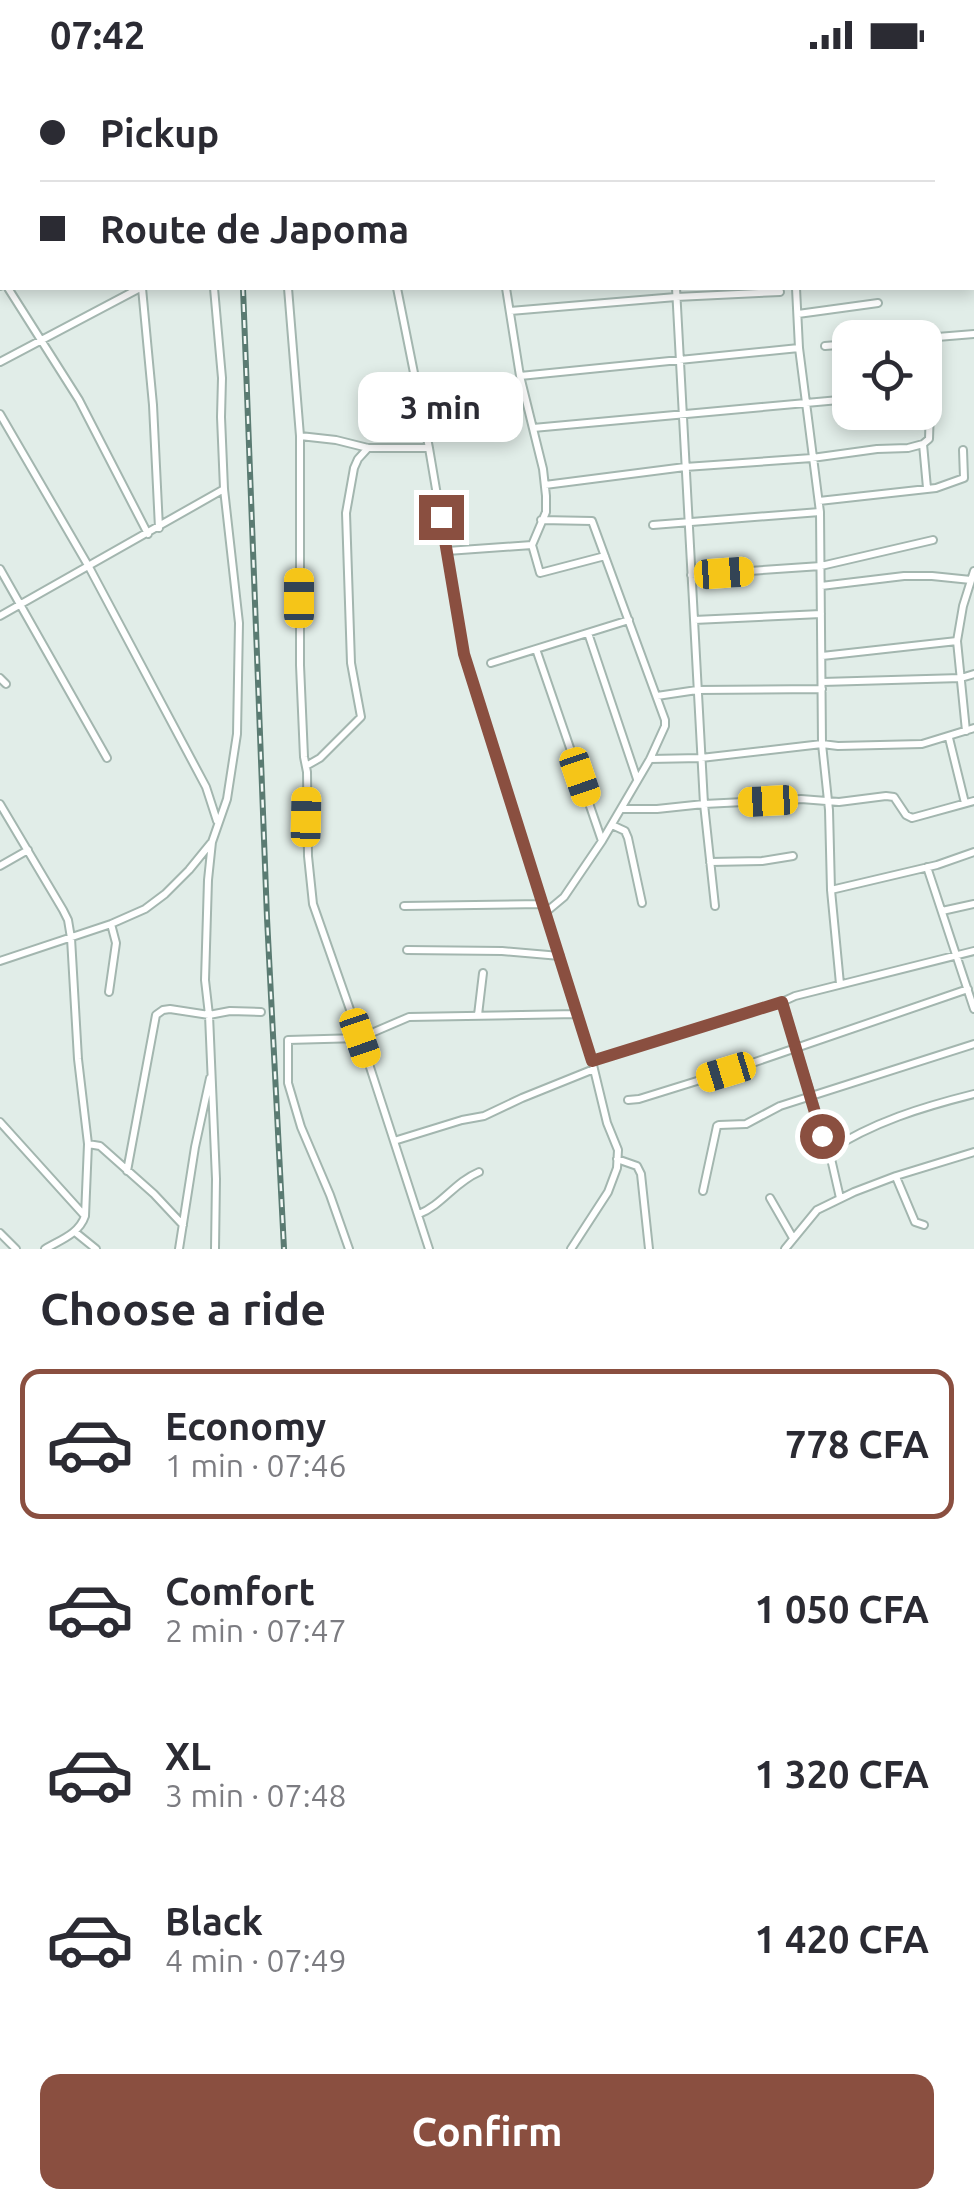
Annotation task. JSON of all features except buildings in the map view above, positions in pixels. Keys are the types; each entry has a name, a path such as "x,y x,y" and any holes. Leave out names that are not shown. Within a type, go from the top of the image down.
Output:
{"street":[{"path":"9,290 80,400 148,534"},
{"path":"0,362 137,290"},
{"path":"141,290 153,405 159,528"},
{"path":"214,290 222,378 224,489 239,624 239,693 230,782 212,842 208,880 205,974 216,1179 215,1249"},
{"path":"288,290 300,436 299,615 306,836 313,904 429,1249"},
{"path":"398,290 464,654 618,1150 614,1182 571,1249"},
{"path":"506,290 544,485 546,506 532,545 540,573 605,556"},
{"path":"796,290 799,348 820,512 822,744 840,984"},
{"path":"510,311 676,292 780,292"},
{"path":"676,292 701,758 715,906"},
{"path":"798,314 878,303"},
{"path":"942,337 974,334"},
{"path":"825,346 832,345"},
{"path":"520,376 799,348"},
{"path":"532,428 832,400"},
{"path":"0,414 89,567 206,788 218,822"},
{"path":"544,485 686,467 908,448 923,444 929,439 930,430"},
{"path":"300,436 368,448 428,448"},
{"path":"923,444 927,488"},
{"path":"306,766 320,758 361,717 351,663 346,513 354,468 368,448"},
{"path":"819,500 945,486 964,478 963,450"},
{"path":"0,616 224,489"},
{"path":"653,524 820,512"},
{"path":"404,906 545,908 564,897 621,809 665,726 592,521 541,520"},
{"path":"691,575 821,566 932,540"},
{"path":"447,551 532,545"},
{"path":"0,568 107,758"},
{"path":"650,759 701,758 822,744 922,744 970,729 957,641 973,576 904,576 821,586"},
{"path":"694,620 822,614"},
{"path":"491,663 629,620"},
{"path":"588,633 638,780"},
{"path":"822,656 957,641"},
{"path":"536,649 602,841"},
{"path":"657,696 697,690 822,686 974,674"},
{"path":"949,738 965,803"},
{"path":"621,809 894,797 912,818 974,801"},
{"path":"0,804 68,920 71,938 88,1144 84,1216 75,1232 45,1249"},
{"path":"612,824 628,838 642,903"},
{"path":"0,961 111,924 153,904 212,842"},
{"path":"0,866 28,850"},
{"path":"831,890 974,852"},
{"path":"710,862 793,856"},
{"path":"928,867 974,1008"},
{"path":"942,912 974,904"},
{"path":"108,992 116,944 111,924"},
{"path":"407,950 560,956"},
{"path":"394,1142 484,1116 593,1065 795,996 974,951"},
{"path":"478,1015 484,974"},
{"path":"628,1100 970,993"},
{"path":"782,1002 840,1198"},
{"path":"127,1171 156,1015 170,1009 209,1015 262,1012"},
{"path":"349,1249 288,1083 288,1041 360,1038 410,1016 578,1014"},
{"path":"703,1192 717,1126 746,1124 780,1106 974,1044"},
{"path":"179,1249 203,1105 212,1074"},
{"path":"828,1152 860,1132 918,1108 974,1094"},
{"path":"0,1122 84,1216"},
{"path":"88,1144 100,1146 183,1225"},
{"path":"785,1249 812,1213 840,1198 974,1152"},
{"path":"618,1159 637,1166 642,1174 650,1249"},
{"path":"419,1214 430,1210 462,1181 479,1172"},
{"path":"896,1176 915,1222 924,1225"},
{"path":"770,1198 793,1238"},
{"path":"75,1232 96,1249"},
{"path":"0,1233 16,1249"}],"railway":[{"path":"243,290 284,1249"}],"route":[{"path":"441,517 464,654 592,1061 782,1002 822,1136"}]}
